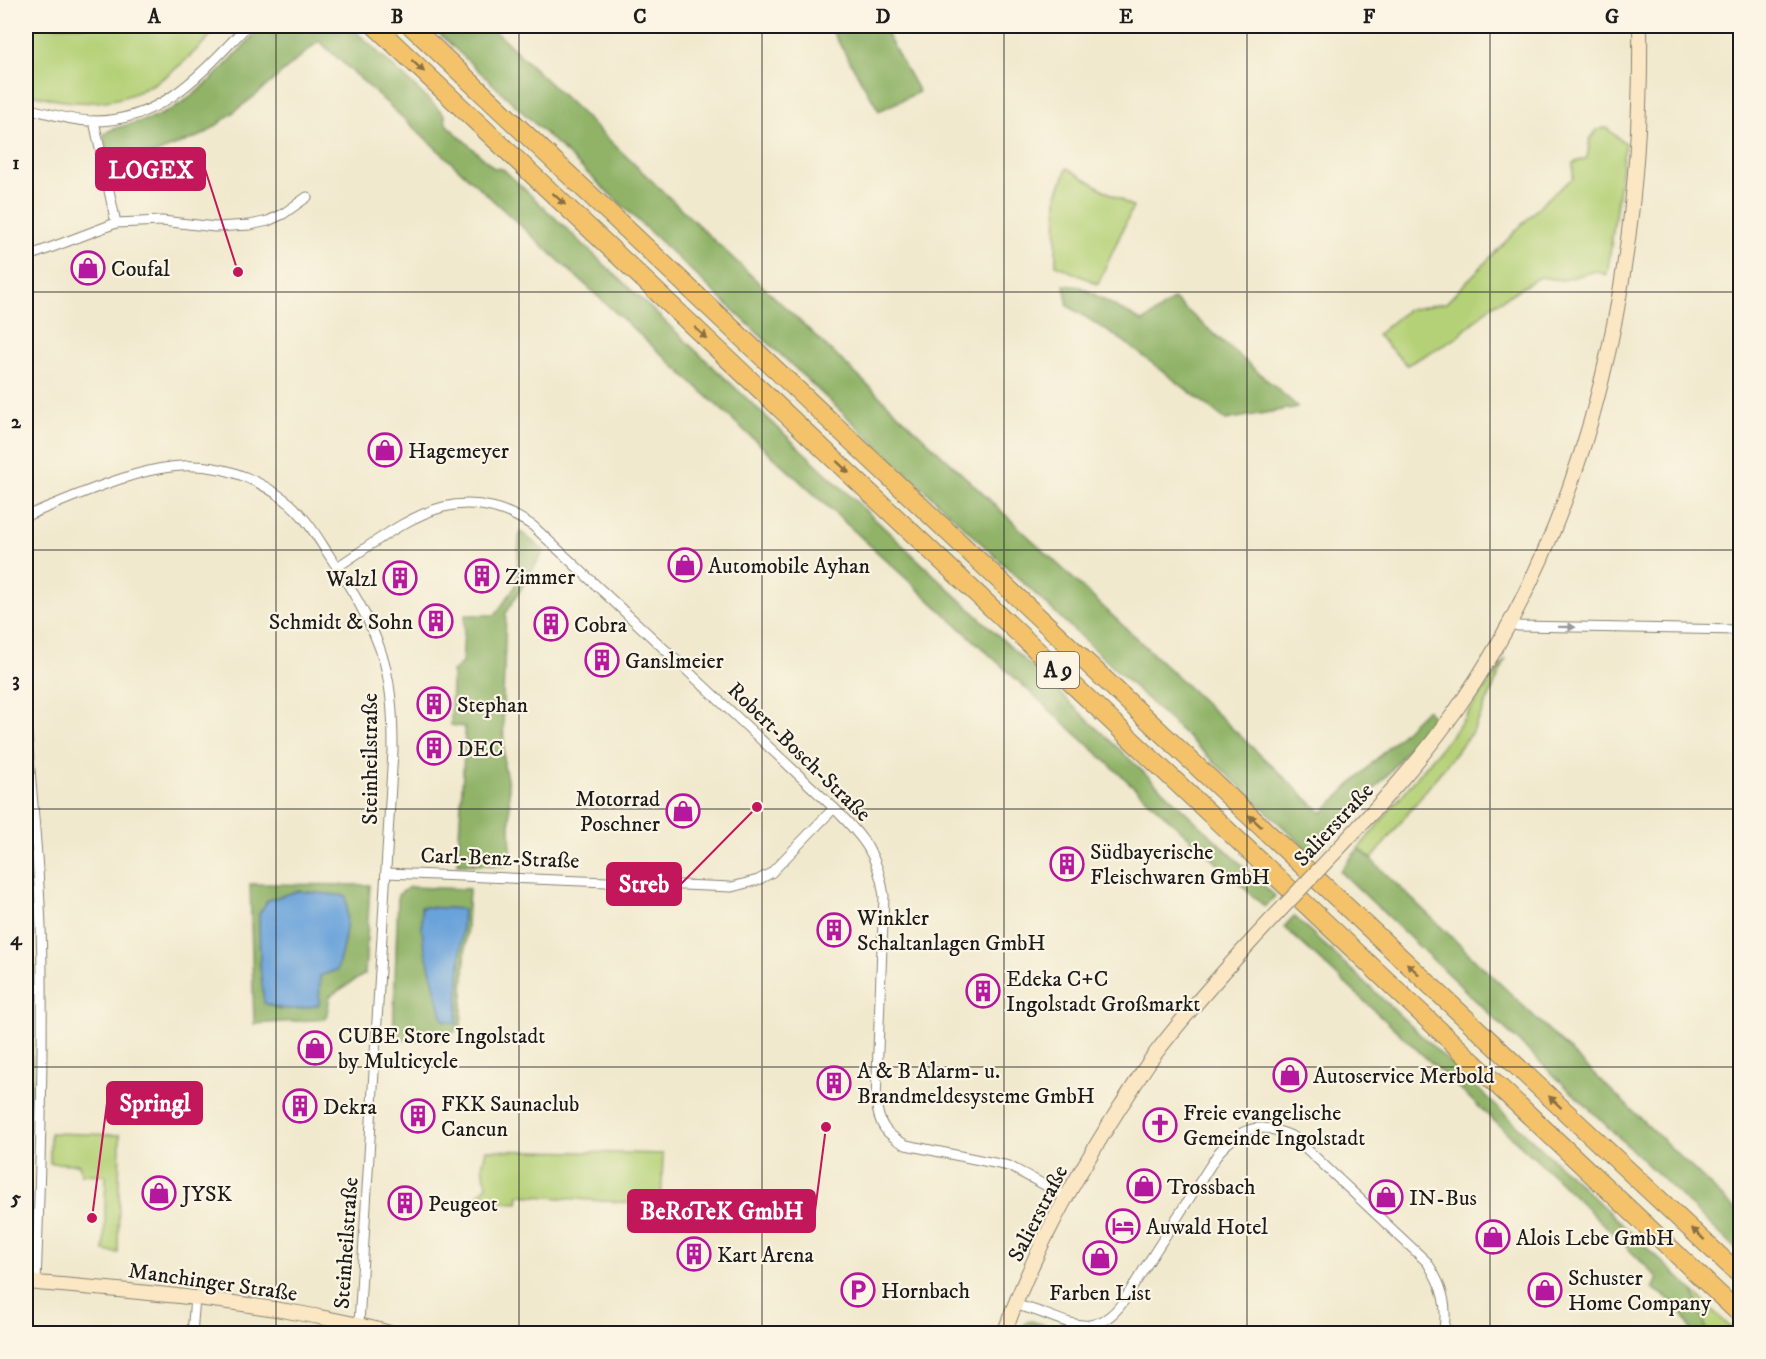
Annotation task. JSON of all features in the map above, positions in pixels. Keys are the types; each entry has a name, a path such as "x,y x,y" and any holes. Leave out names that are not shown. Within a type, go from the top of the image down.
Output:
{"highway":[{"name":"A 9","path":"375,26 1740,1314"},
{"name":"A 9","path":"411,26 1740,1275"}],"main road":[{"name":"Salierstraße","path":"1004,1334 1014,1305 1067,1197 1102,1135 1154,1055 1202,997 1421,756 1455,712 1509,624 1536,570 1576,469 1609,351 1621,295 1636,181 1640,26"},
{"name":"Manchinger Straße","path":"31,1282 195,1297 264,1306 359,1324 393,1334"}],"street":[{"path":"26,108 55,116 94,121 134,114 180,92 194,81 247,26"},
{"path":"94,121 116,223"},
{"path":"26,257 116,223 162,221 215,227 250,225 268,221 283,214 306,197"},
{"name":"Steinheilstraße","path":"26,516 153,470 194,466 218,468 260,484 285,500 313,531 338,567 359,600 373,632 383,660 390,691 393,751 359,1324"},
{"name":"Robert-Bosch-Straße","path":"338,567 407,522 444,506 464,503 501,508 518,516 540,532 834,808 856,829 868,845 882,879 885,914 876,1101 882,1127 892,1138 906,1145 1010,1166 1067,1197"},
{"path":"1509,624 1740,630"},
{"path":"26,723 36,850 42,976 42,1109 31,1282"},
{"name":"Carl-Benz-Straße","path":"386,873 732,887 758,880 771,873 834,808"},
{"path":"1014,1305 1081,1326 1094,1326 1106,1321 1123,1302 1219,1152 1242,1131 1266,1128 1278,1129 1294,1137 1427,1262 1443,1292 1446,1308 1443,1334"},
{"path":"192,1334 195,1297"}],"green space":[{"path":"26,26 219,26 177,68 156,83 133,94 110,101 84,103 57,100 26,92"},
{"path":"262,26 350,26 445,115 446,124 494,168 503,169 1275,896 1265,907 319,41 256,95 205,134 156,153 110,167 103,135 115,128 160,115 189,98 216,75"},
{"path":"431,26 490,26 1322,813 1427,709 1433,716 1389,773 1313,855"},
{"path":"829,26 882,26 919,92 879,111"},
{"path":"1606,128 1625,143 1607,275 1595,271 1563,280 1539,277 1490,307 1455,339 1407,365 1377,335 1407,310 1446,303 1547,199 1573,178 1573,163 1587,158 1590,139 1598,129"},
{"path":"1067,168 1133,207 1098,284 1056,265 1057,195"},
{"path":"1064,285 1081,287 1143,322 1174,299 1298,407 1226,420 1122,340 1068,306"},
{"path":"520,531 544,551 506,613 503,698 504,766 509,788 511,860 505,866 458,864 465,727 451,725 452,672 462,663 465,615 495,615 515,587"},
{"path":"1506,659 1475,728 1372,859 1359,848 1461,723"},
{"path":"1359,848 1740,1214 1740,1253 1340,871"},
{"path":"250,884 370,885 365,974 330,996 326,1019 254,1024","holes":["259,914 280,1010 265,1003 260,965"]},
{"path":"409,887 469,889 461,1026 444,1040 393,1040 398,895","holes":["421,907 463,909 456,1024"]},
{"path":"26,890 29,892 33,946 26,957"},
{"path":"1294,916 1693,1291 1708,1333 1692,1333 1677,1307 1653,1289 1658,1278 1556,1178 1284,927"},
{"path":"26,1036 32,1039 33,1098 26,1104"},
{"path":"50,1133 120,1135 118,1253 104,1251 106,1175 81,1174 79,1164 50,1163"},
{"path":"486,1150 663,1154 661,1205 519,1195 518,1203 475,1200 487,1185 482,1167"},
{"path":"1693,1291 1736,1333 1708,1333"},
{"path":"1031,1321 1070,1333 1018,1333 1027,1322"}],"water":[{"path":"298,891 346,896 346,924 337,970 320,976 319,1005 285,1009 264,1003 260,965 259,914 268,900"},
{"path":"421,907 463,909 457,1024 443,1020 423,941"}],"place":[{"name":"Coufal","path":"88,268"},
{"name":"LOGEX","path":"238,272"},
{"name":"Hagemeyer","path":"385,450"},
{"name":"Automobile Ayhan","path":"685,565"},
{"name":"Zimmer","path":"482,576"},
{"name":"Walzl","path":"400,578"},
{"name":"Schmidt & Sohn","path":"436,621"},
{"name":"Cobra","path":"551,624"},
{"name":"Ganslmeier","path":"602,660"},
{"name":"Stephan","path":"434,704"},
{"name":"DEC","path":"434,748"},
{"name":"Streb","path":"757,807"},
{"name":"Motorrad Poschner","path":"683,811"},
{"name":"Südbayerische Fleischwaren GmbH","path":"1067,864"},
{"name":"Winkler Schaltanlagen GmbH","path":"834,930"},
{"name":"Edeka C+C Ingolstadt Großmarkt","path":"983,991"},
{"name":"CUBE Store Ingolstadt by Multicycle","path":"315,1048"},
{"name":"Autoservice Merbold","path":"1290,1075"},
{"name":"A & B Alarm- u. Brandmeldesysteme GmbH","path":"834,1083"},
{"name":"Dekra","path":"300,1106"},
{"name":"FKK Saunaclub Cancun","path":"418,1116"},
{"name":"Freie evangelische Gemeinde Ingolstadt","path":"1160,1125"},
{"name":"BeRoTeK GmbH","path":"826,1127"},
{"name":"Trossbach","path":"1144,1186"},
{"name":"JYSK","path":"159,1193"},
{"name":"IN-Bus","path":"1386,1197"},
{"name":"Peugeot","path":"405,1203"},
{"name":"Springl","path":"92,1218"},
{"name":"Auwald Hotel","path":"1123,1226"},
{"name":"Alois Lebe GmbH","path":"1493,1237"},
{"name":"Kart Arena","path":"694,1254"},
{"name":"Farben List","path":"1100,1258"},
{"name":"Hornbach","path":"858,1290"},
{"name":"Schuster Home Company","path":"1545,1290"}]}
